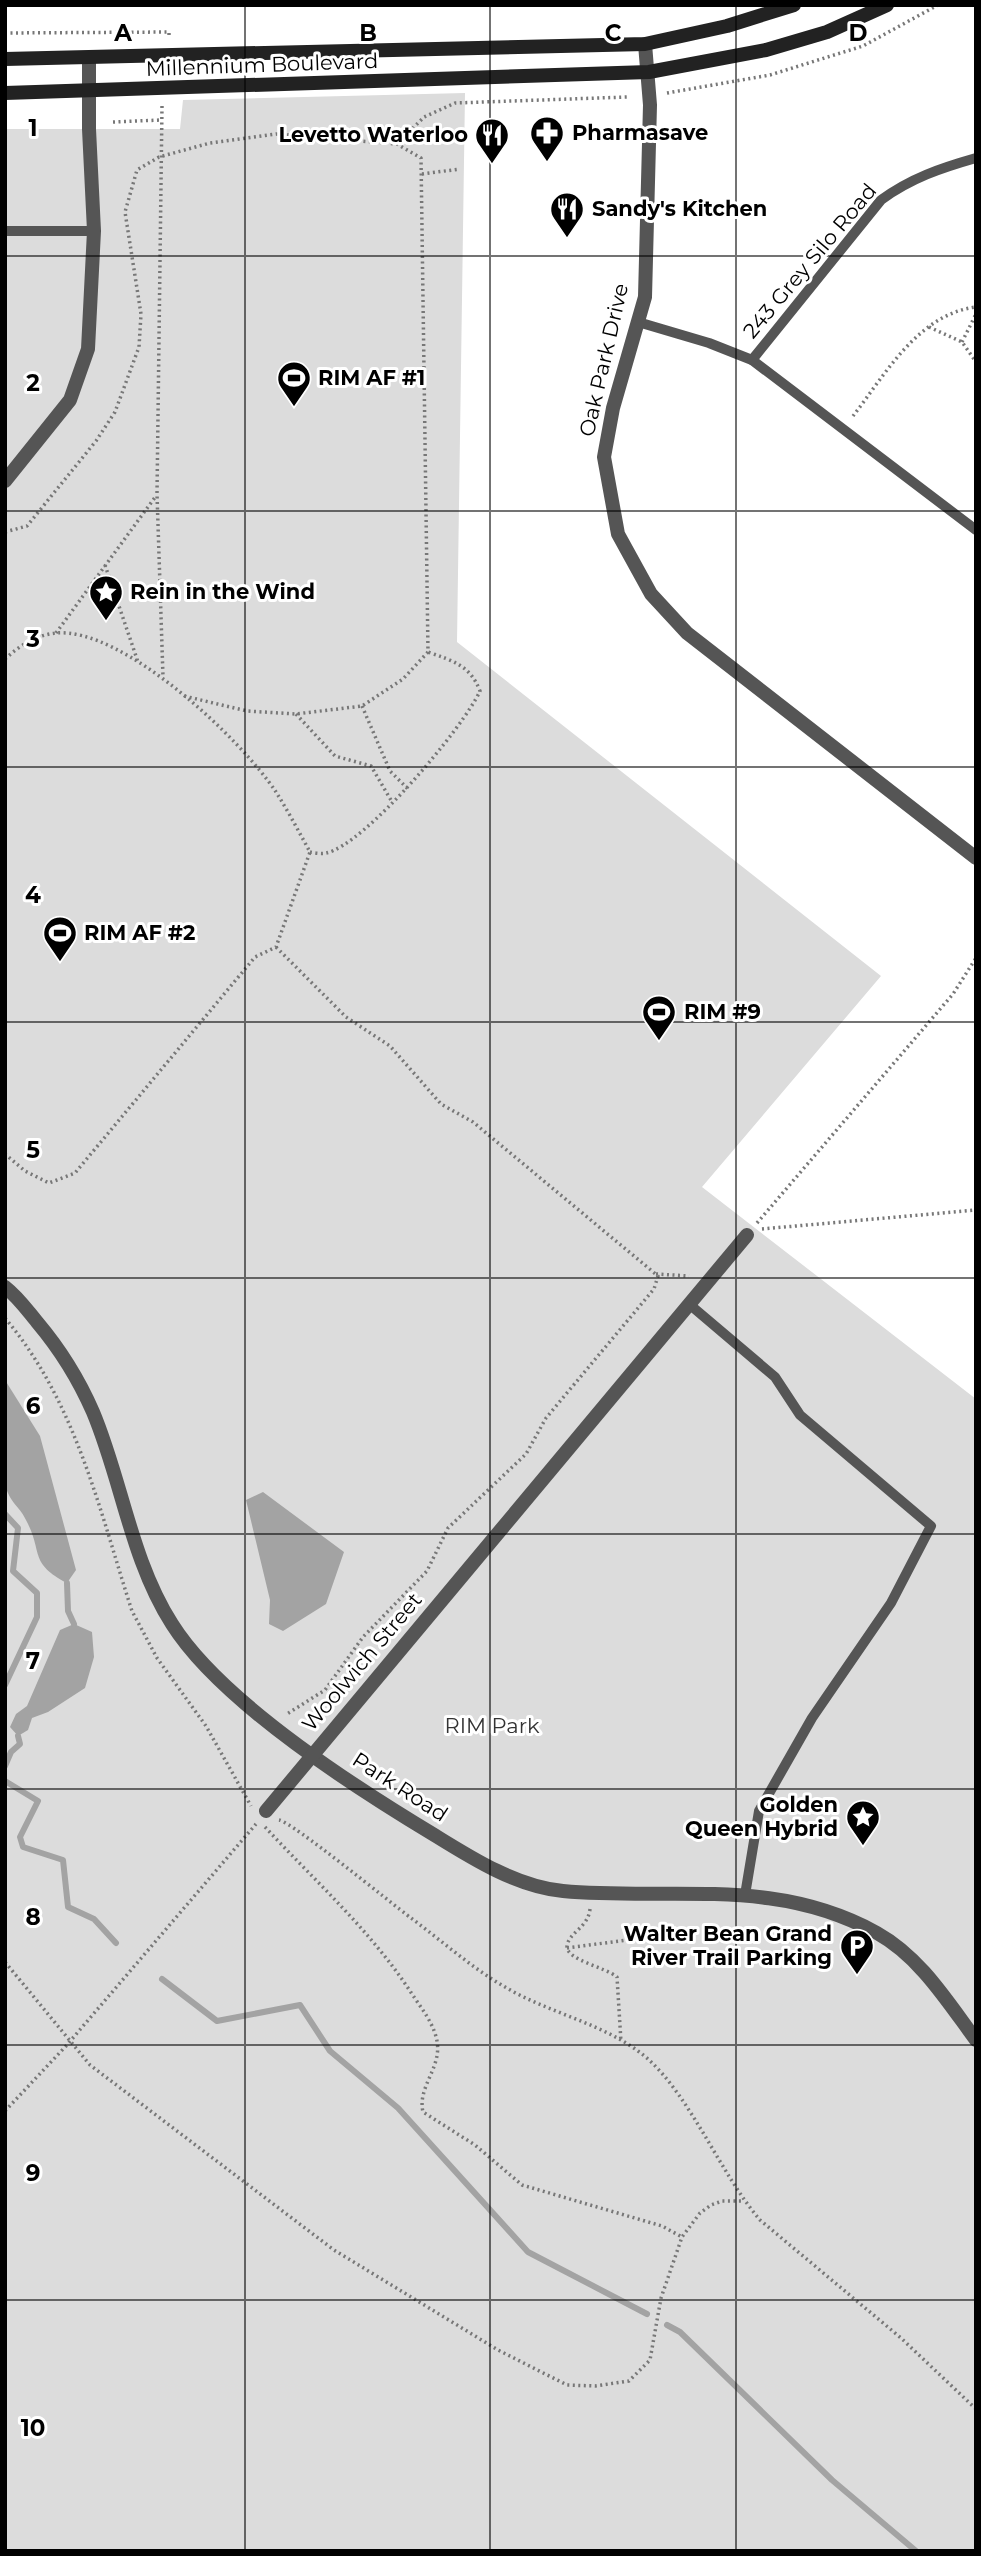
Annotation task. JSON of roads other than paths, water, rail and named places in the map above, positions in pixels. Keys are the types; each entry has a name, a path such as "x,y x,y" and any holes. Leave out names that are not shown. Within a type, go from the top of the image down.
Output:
{"street":[{"name":"Millennium Boulevard","path":"5,59 645,44 727,26 794,5"},
{"name":"Millennium Boulevard","path":"5,93 649,72 766,50 827,32 887,5"},
{"name":"Oak Park Drive","path":"645,44 649,72 645,298 613,408 604,457 618,534 651,594 687,633 976,858"},
{"path":"5,481 70,400 88,349 94,231 89,58"},
{"name":"Woolwich Street","path":"263,1815 749,1233"},
{"name":"Park Road","path":"5,1287 48,1335 74,1373 93,1412 135,1539 170,1622 212,1674 277,1727 312,1754 436,1837 506,1875 561,1891 744,1895 818,1908 879,1933 926,1972 976,2040"}],"lane":[{"name":"243 Grey Silo Road","path":"752,360 881,200 903,184 928,172 976,158"},
{"path":"5,230 94,231"},
{"name":"243 Grey Silo Road","path":"638,322 709,343 752,360 976,530"},
{"path":"690,1304 775,1377 800,1415 931,1526 891,1603 812,1718 759,1811 744,1895"}],"waterway":[{"path":"5,1514 18,1528 13,1571 37,1593 37,1617 5,1685"},
{"path":"67,1583 68,1611 74,1624"},
{"path":"5,1766 11,1752 20,1744 18,1736"},
{"path":"5,1781 38,1801 20,1837 23,1847 63,1860 68,1907 94,1919 116,1943"},
{"path":"162,1979 217,2021 300,2005 330,2051 398,2108 528,2252 647,2314"},
{"path":"667,2325 680,2332 832,2480 916,2551"}],"place":[{"name":"Pharmasave","path":"547,163"},
{"name":"Levetto Waterloo","path":"492,165"},
{"name":"Sandy's Kitchen","path":"567,239"},
{"name":"RIM AF #1","path":"294,408"},
{"name":"Rein in the Wind","path":"106,622"},
{"name":"RIM AF #2","path":"60,963"},
{"name":"RIM #9","path":"659,1042"},
{"name":"Golden Queen Hybrid","path":"863,1847"},
{"name":"Walter Bean Grand River Trail Parking","path":"857,1976"}],"park label":[{"name":"RIM Park","path":"492,1726"}]}
